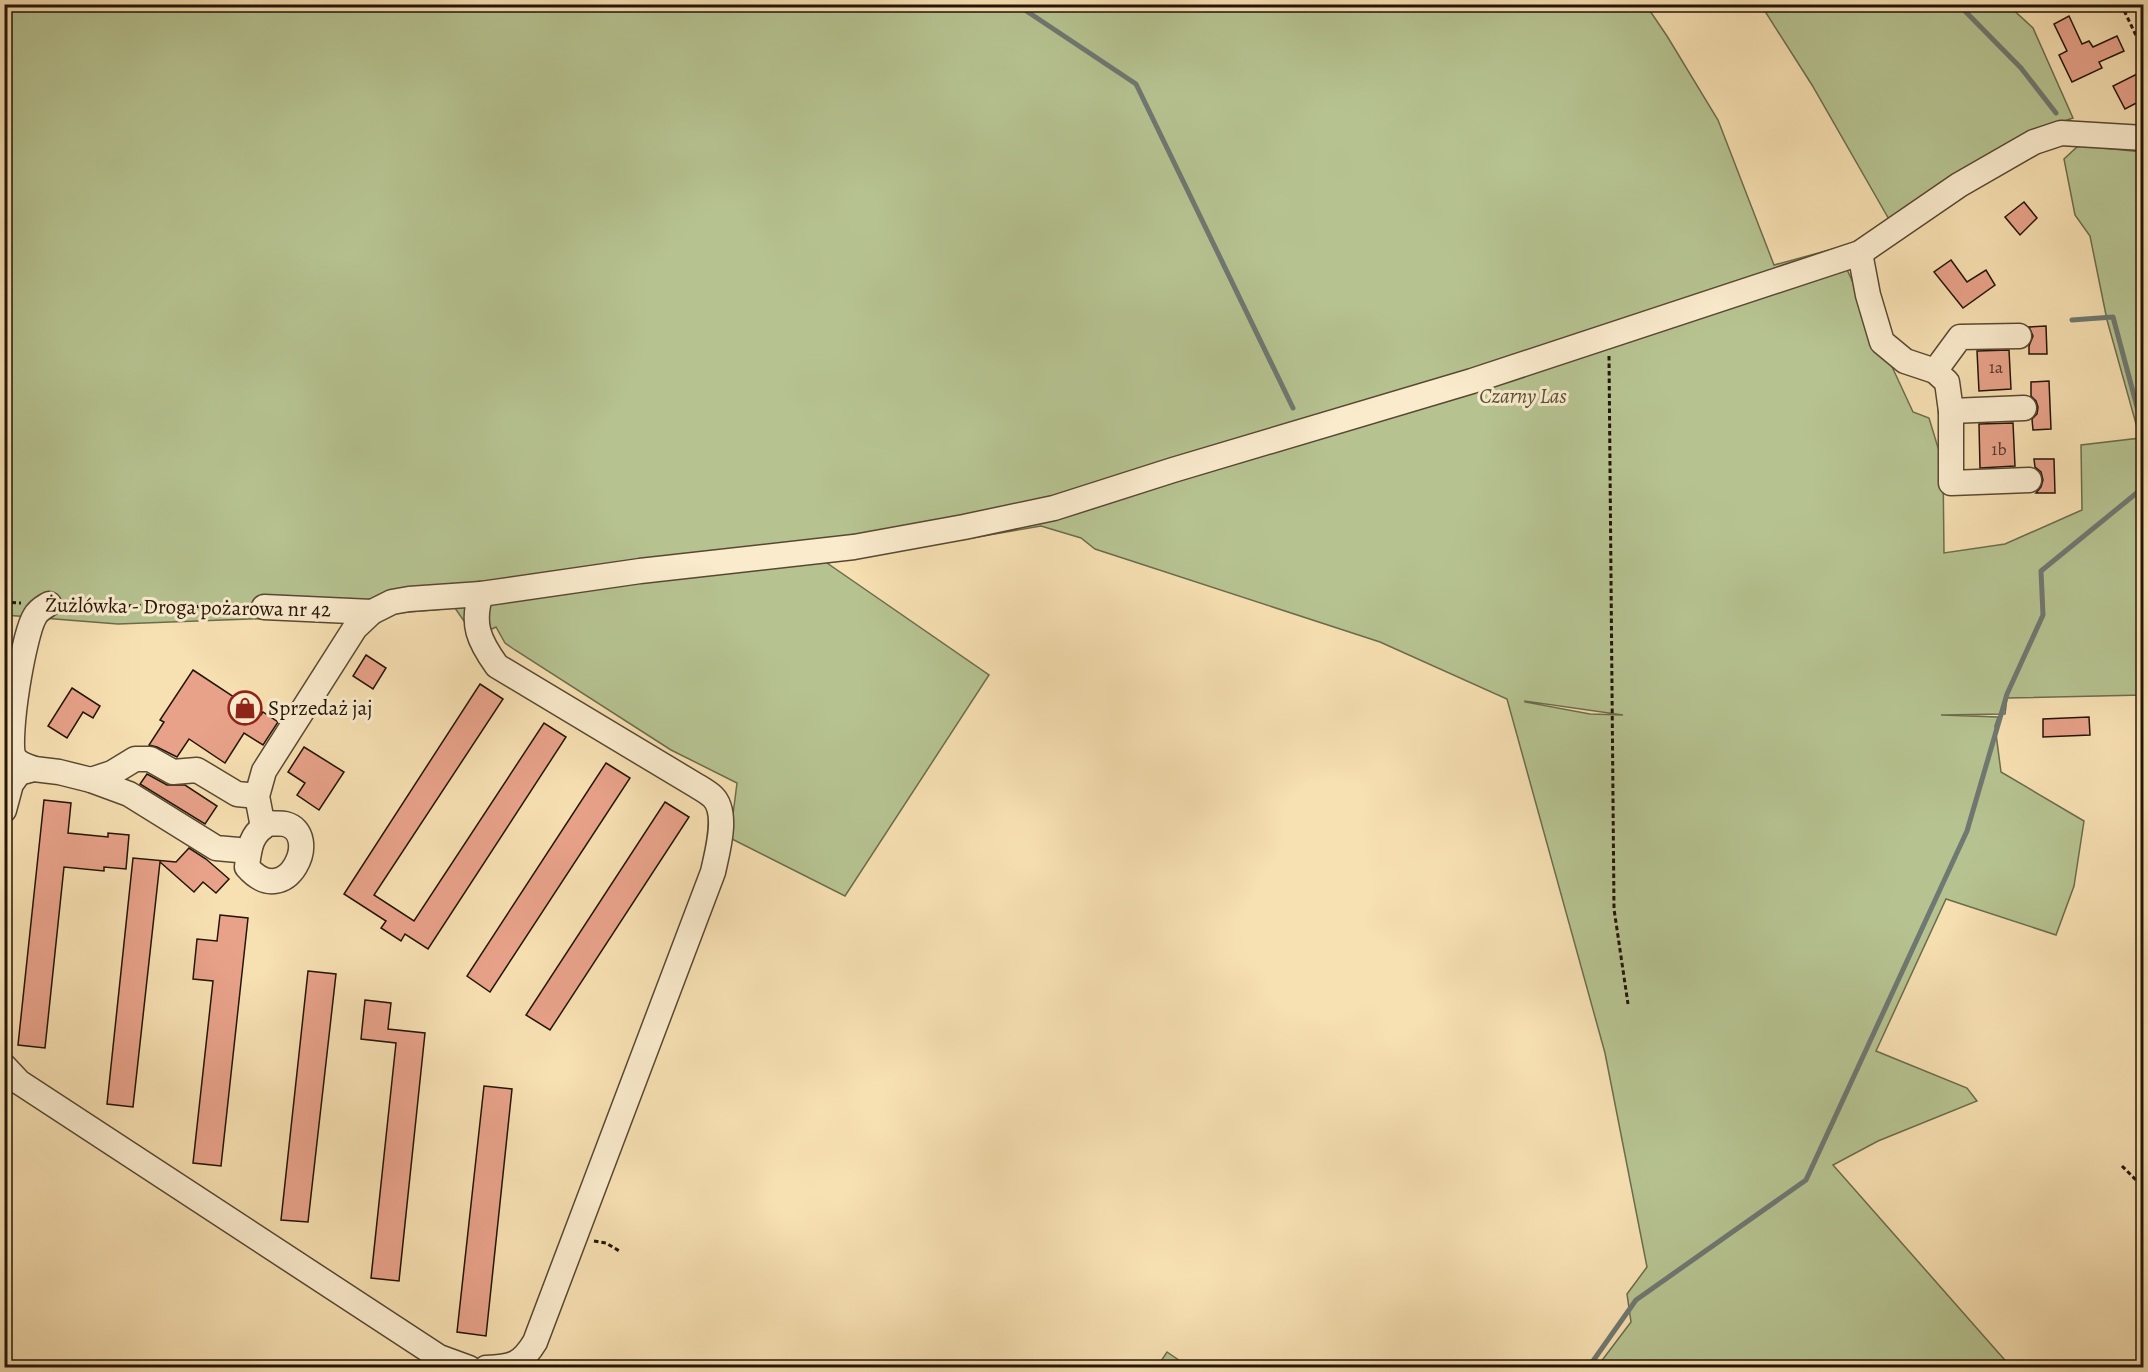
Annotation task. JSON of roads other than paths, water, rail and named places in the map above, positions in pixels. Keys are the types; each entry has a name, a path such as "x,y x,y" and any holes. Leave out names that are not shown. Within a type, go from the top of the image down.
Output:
{"street":[{"path":"263,827 257,796 264,771 355,628 372,612 392,602 481,594 640,571 854,547 1054,508 1472,381 1860,253 1959,185 2034,142 2061,133 2144,138"},
{"path":"1860,253 1868,295 1882,342 1905,362 1935,371 1947,382 1951,411 1951,483 2029,480"},
{"path":"1935,371 1960,337 2019,336"},
{"path":"1951,411 2024,408"},
{"path":"481,594 475,610 477,628 483,646 497,666 697,786 715,798 721,814 720,839 712,872 535,1342 526,1356 514,1365 486,1368"},
{"path":"49,604 34,616 14,707 11,745 19,763 34,769 91,780 129,794 216,848 249,850"},
{"name":"Żużlówka - Droga pożarowa nr 42","path":"264,607 372,612"},
{"path":"91,780 112,773 135,759 150,759 173,772 197,770 237,794 257,796"},
{"path":"4,810 11,784 19,773 34,769"},
{"path":"270,824 286,824 301,837 301,857 294,870 279,881 264,881 254,875 247,867 249,850 250,842 263,827 270,824"},
{"path":"4,1066 19,1082 439,1357 468,1368"}],"waterway":[{"path":"1016,4 1136,84 1293,408"},
{"path":"1958,4 2021,68 2056,113"},
{"path":"2072,320 2113,317 2144,433"},
{"path":"1588,1368 1636,1300 1806,1180 1967,831 2007,694 2043,615 2041,571 2144,487"}],"place":[{"name":"Sprzedaż jaj","path":"245,708"}],"park label":[{"name":"Czarny Las","path":"1523,396"}]}
